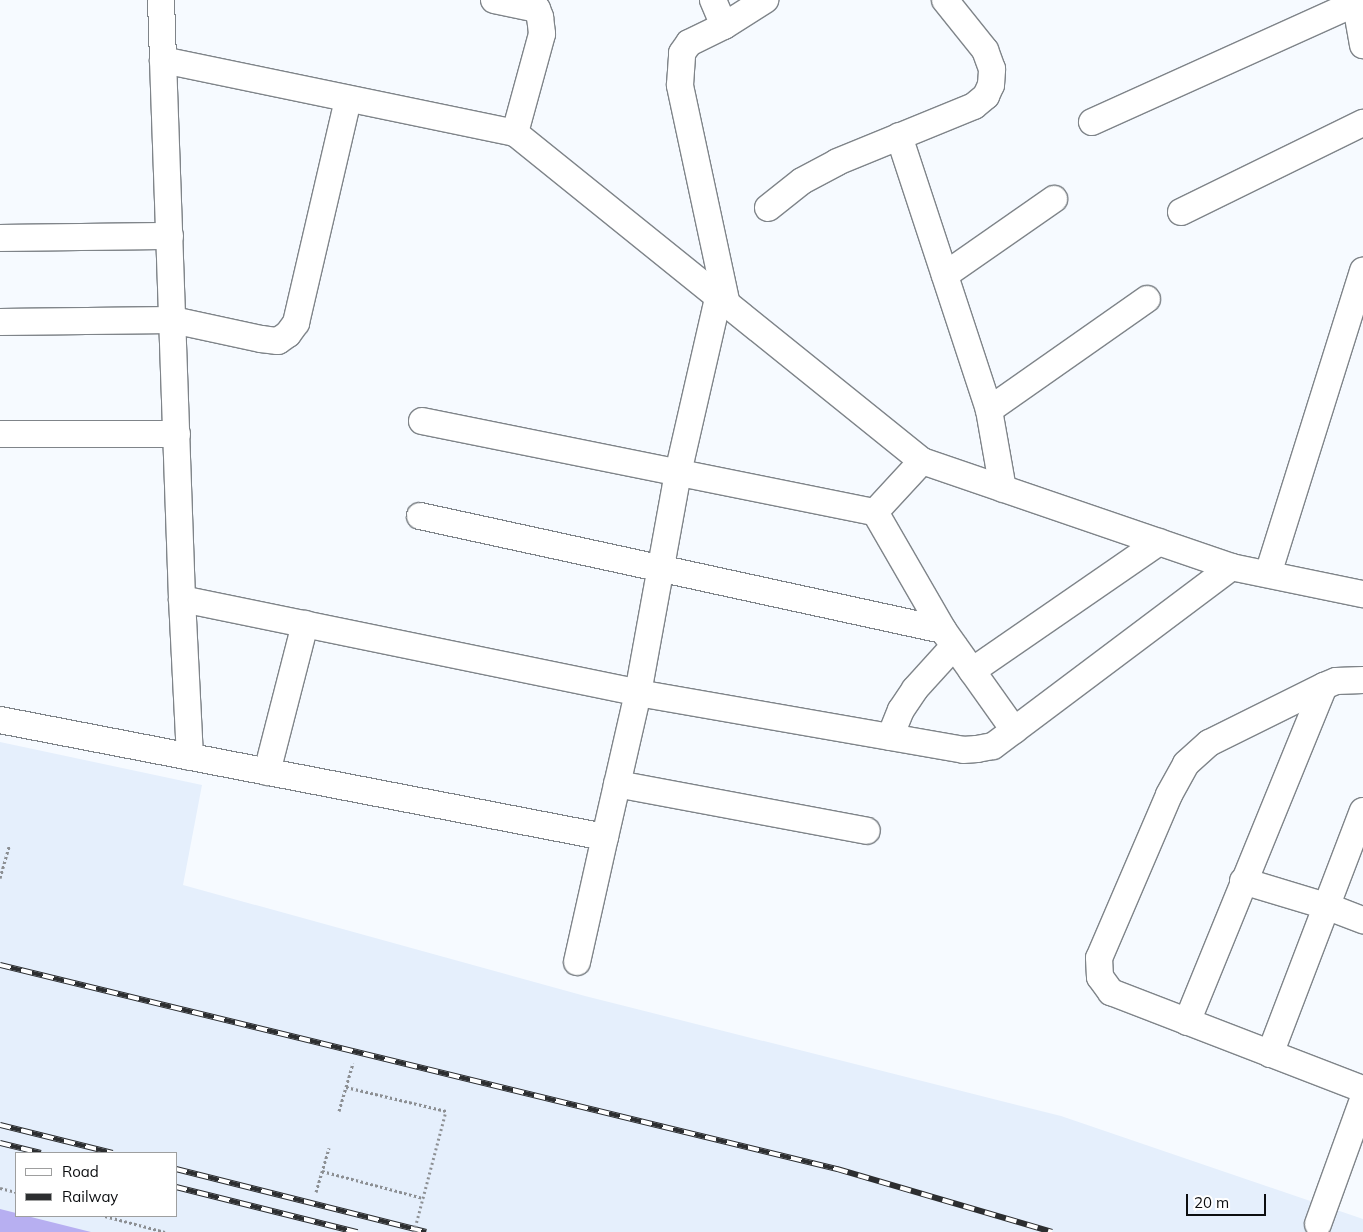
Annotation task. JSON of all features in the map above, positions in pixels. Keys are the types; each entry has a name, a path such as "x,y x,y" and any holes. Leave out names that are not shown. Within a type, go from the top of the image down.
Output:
{"street":[{"path":"161,0 182,599 190,757"},
{"path":"494,0 537,9 540,17 542,34 515,133"},
{"path":"713,0 724,26"},
{"path":"577,962 638,693 678,472 723,301 680,85 682,53 689,43 724,26 765,0"},
{"path":"768,208 802,181 837,162 974,106 986,96 991,85 992,69 985,50 945,0"},
{"path":"1092,122 1355,2 1363,45"},
{"path":"163,60 515,133 922,461 1232,567 1363,594"},
{"path":"0,322 173,320 261,340 278,341 296,323 348,98"},
{"path":"1181,212 1363,123"},
{"path":"899,136 989,410 1003,489"},
{"path":"945,275 1054,198"},
{"path":"0,238 170,236"},
{"path":"1268,574 1363,271"},
{"path":"989,410 1147,299"},
{"path":"422,420 875,512 948,638 1014,730"},
{"path":"0,434 177,434"},
{"path":"875,512 922,461"},
{"path":"420,516 660,569 948,638"},
{"path":"972,671 1159,542"},
{"path":"182,599 638,693 963,750 993,746 1232,567"},
{"path":"268,772 305,624"},
{"path":"890,737 901,710 948,638"},
{"path":"1363,680 1336,681 1324,686 1209,743 1186,764 1169,795 1099,958 1100,977 1111,992 1363,1089"},
{"path":"1187,1022 1243,880 1324,686"},
{"path":"0,720 605,837"},
{"path":"617,784 868,831"},
{"path":"1270,1054 1363,811"},
{"path":"1243,880 1326,906 1363,920"},
{"path":"1318,1224 1363,1100"}],"path":[{"path":"0,878 8,846"},
{"path":"339,1111 353,1063"},
{"path":"346,1087 446,1111 414,1232"},
{"path":"316,1192 329,1148"},
{"path":"322,1171 423,1198"},
{"path":"0,1188 15,1192"},
{"path":"109,1217 165,1232"}],"shaded area":[{"path":"0,742 202,785 183,885 585,996 1061,1116 1363,1219 1363,1232 0,1232"}],"building":[{"path":"0,1209 15,1213 15,1217 31,1217 91,1232 0,1232"}],"railway":[{"path":"0,965 837,1169 1052,1232"},
{"path":"0,1125 109,1152"},
{"path":"0,1143 37,1152"},
{"path":"178,1170 426,1232"},
{"path":"178,1187 357,1232"}]}
